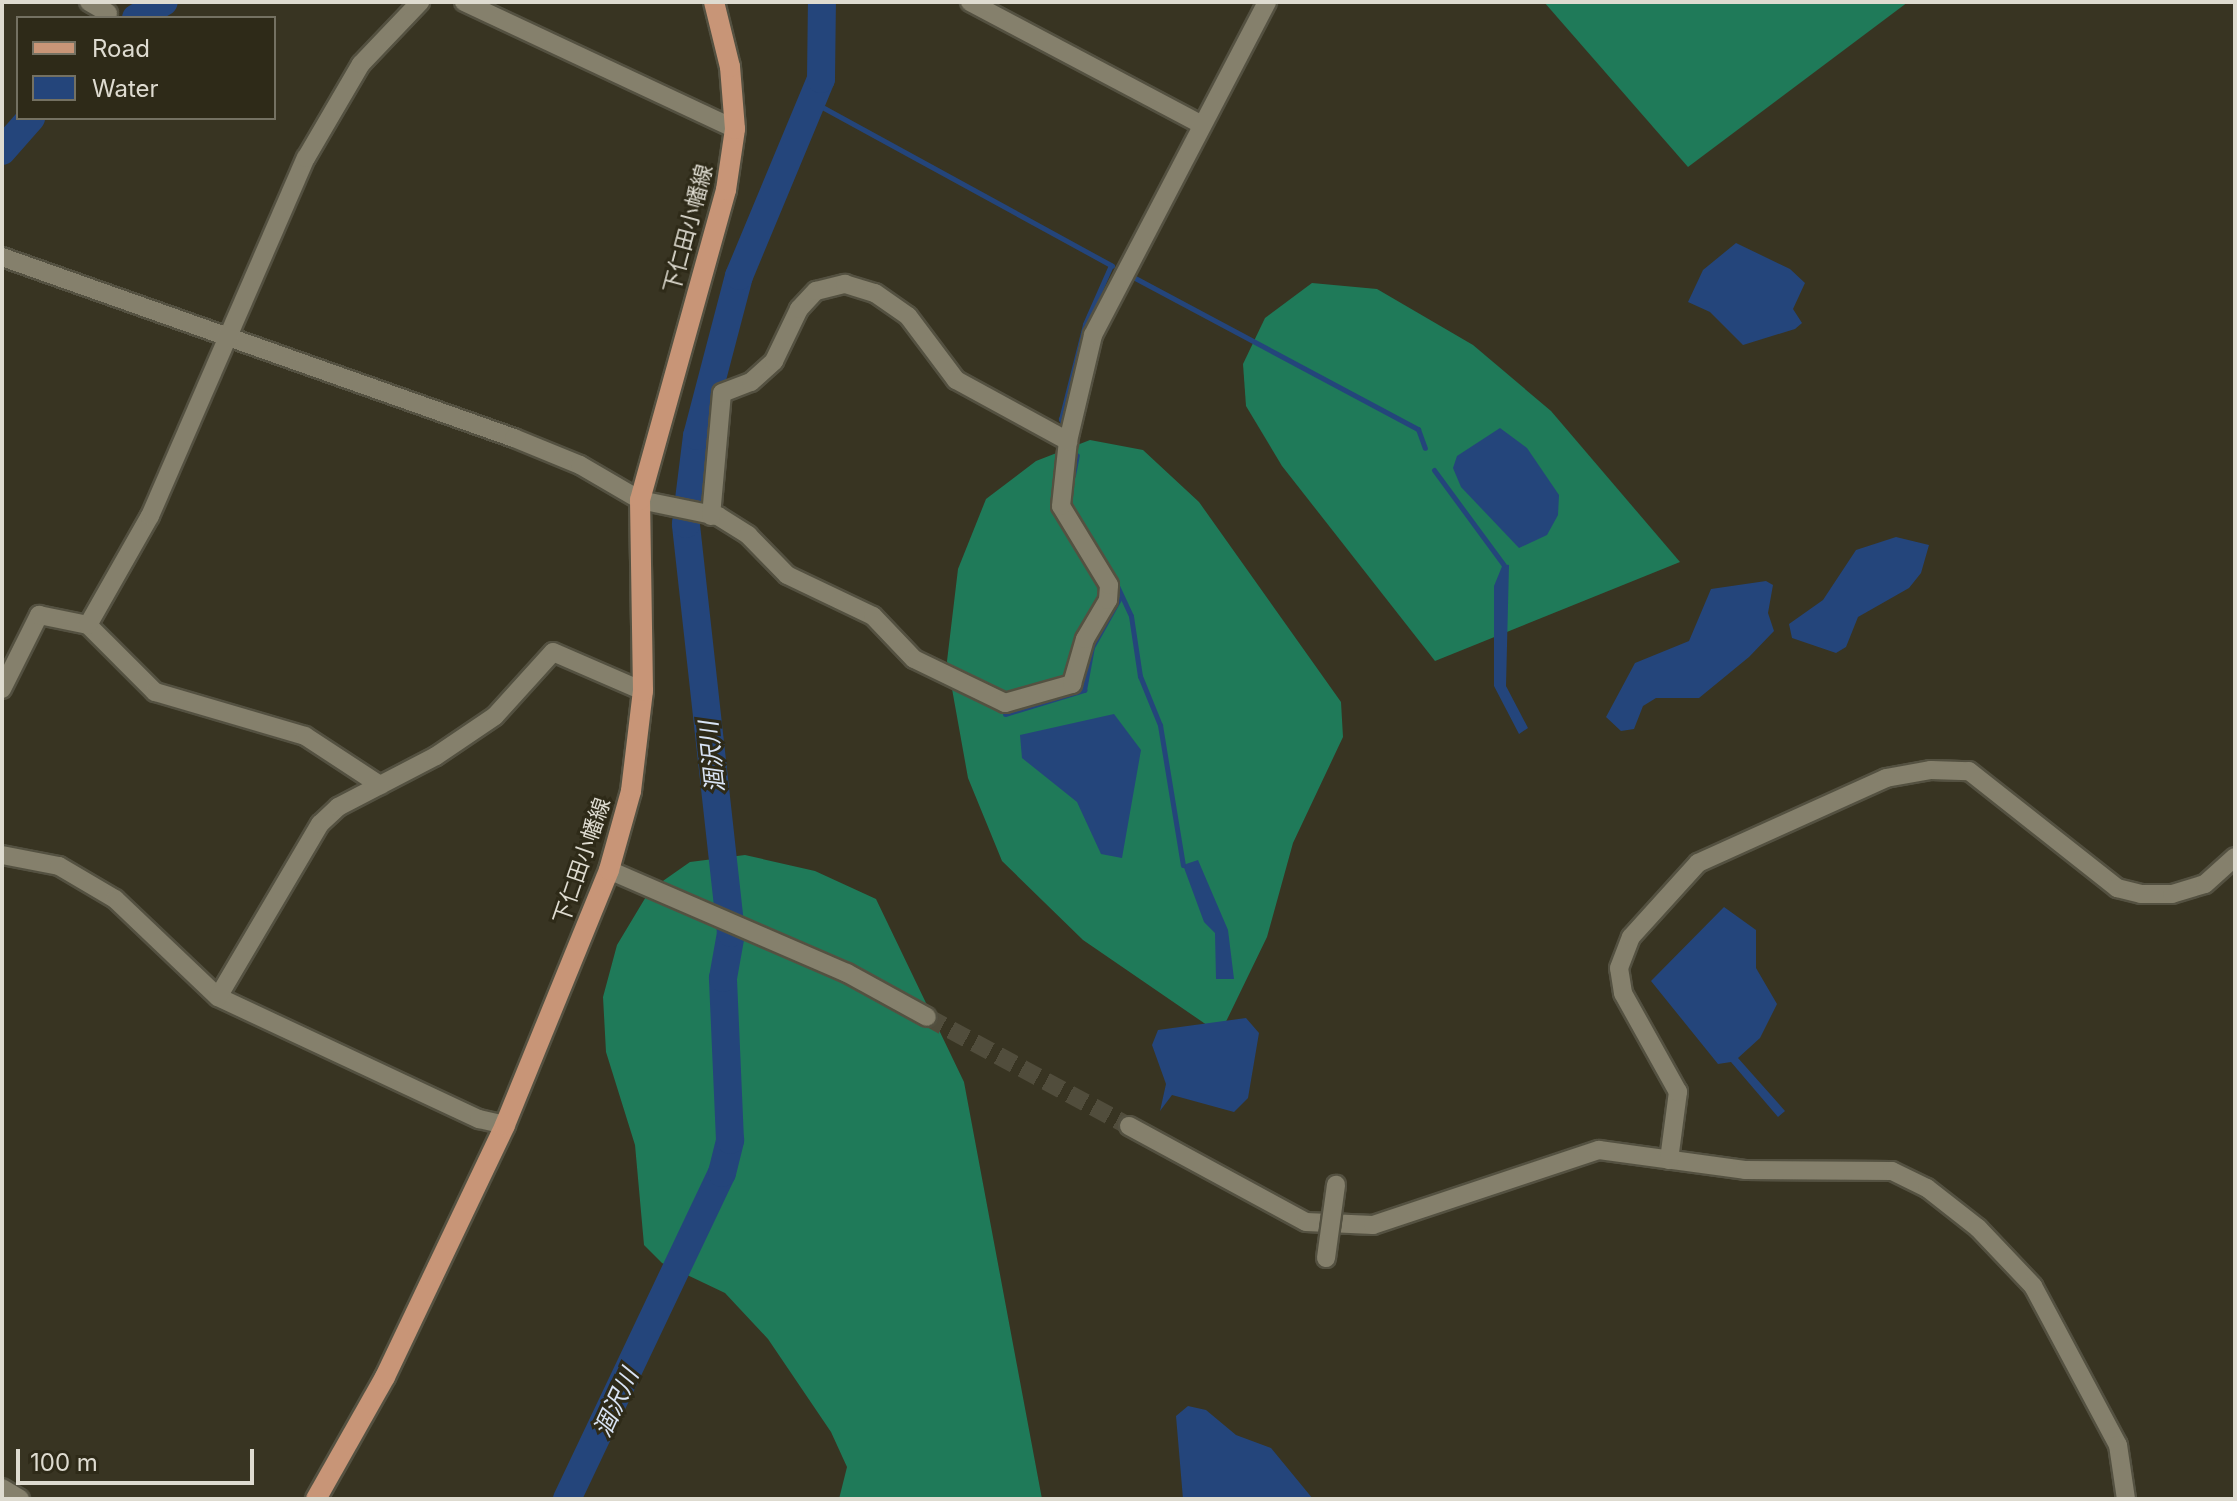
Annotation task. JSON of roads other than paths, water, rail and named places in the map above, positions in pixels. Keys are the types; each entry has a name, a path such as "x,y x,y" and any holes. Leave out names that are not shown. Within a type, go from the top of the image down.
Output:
{"main road":[{"name":"下仁田小幡線","path":"316,1499 385,1377 505,1125 609,870 631,791 643,691 640,500 726,190 735,129 730,67 714,2"}],"street":[{"path":"89,2 108,13"},
{"path":"88,625 150,516 306,158 361,64 420,2"},
{"path":"464,2 735,129"},
{"path":"970,2 1200,124"},
{"path":"2,257 231,335 514,438 580,465 640,500 673,511 705,515 748,535 787,575 873,616 914,659 1005,703 1072,684 1085,639 1108,600 1109,585 1061,506 1068,441 1093,335 1200,124 1267,2"},
{"path":"705,515 722,393 751,382 774,361 799,309 816,291 845,284 875,293 908,316 956,380 1068,441"},
{"path":"2,689 39,615 88,625 155,692 305,736 380,785"},
{"path":"218,997 320,824 495,716 553,652 643,691"},
{"path":"1669,1160 1678,1092 1623,993 1619,968 1631,937 1698,863 1886,778 1931,770 1969,771 2129,891 2172,894 2205,884 2235,857"},
{"path":"2,855 59,866 115,899 218,997 479,1119 505,1125"},
{"path":"609,870 766,939 927,1017"},
{"path":"1129,1126 1306,1222 1373,1225 1599,1150 1745,1170 1892,1171 1927,1188 1978,1228 2033,1286 2118,1445 2126,1499"},
{"path":"1326,1258 1336,1185"},
{"path":"2,1488 20,1499"}],"water":[{"path":"1736,243 1790,269 1805,283 1793,309 1802,323 1795,329 1743,345 1710,312 1688,302 1703,270"},
{"path":"1500,428 1527,448 1559,495 1558,515 1547,535 1519,548 1461,487 1453,468 1457,456"},
{"path":"1896,537 1929,545 1921,573 1909,588 1858,617 1846,647 1836,653 1792,638 1789,624 1823,600 1856,550"},
{"path":"1503,564 1509,565 1506,686 1528,728 1519,734 1494,686 1494,586"},
{"path":"1766,581 1773,585 1768,613 1774,631 1749,657 1699,698 1656,698 1643,706 1634,729 1621,731 1606,717 1635,663 1689,641 1711,589"},
{"path":"1114,714 1141,750 1122,858 1101,854 1077,802 1022,758 1020,735"},
{"path":"1198,860 1228,930 1234,979 1216,979 1215,933 1204,922 1183,865"},
{"path":"1724,907 1756,930 1756,968 1777,1004 1760,1038 1738,1058 1785,1111 1778,1117 1731,1062 1718,1064 1651,981"},
{"path":"1246,1018 1259,1033 1248,1098 1234,1112 1172,1095 1160,1111 1166,1084 1152,1045 1158,1030"},
{"path":"1188,1406 1206,1410 1236,1435 1271,1448 1313,1499 1183,1499 1176,1416"}],"waterway":[{"path":"140,16 164,2"},
{"name":"涸沢川","path":"567,1499 722,1173 730,1140 723,978 731,933 686,524 697,436 739,276 821,79 822,2"},
{"path":"813,102 1112,266"},
{"path":"2,151 29,120"},
{"path":"1065,428 1061,419 1085,324 1111,265"},
{"path":"1135,278 1418,429 1425,448"},
{"path":"1073,475 1077,455"},
{"path":"1434,470 1503,564"},
{"path":"1112,575 1131,616 1140,676 1160,725 1183,865"},
{"path":"1005,714 1084,690 1092,647 1119,599"}],"tunnel":[{"path":"927,1017 1129,1126"}]}
